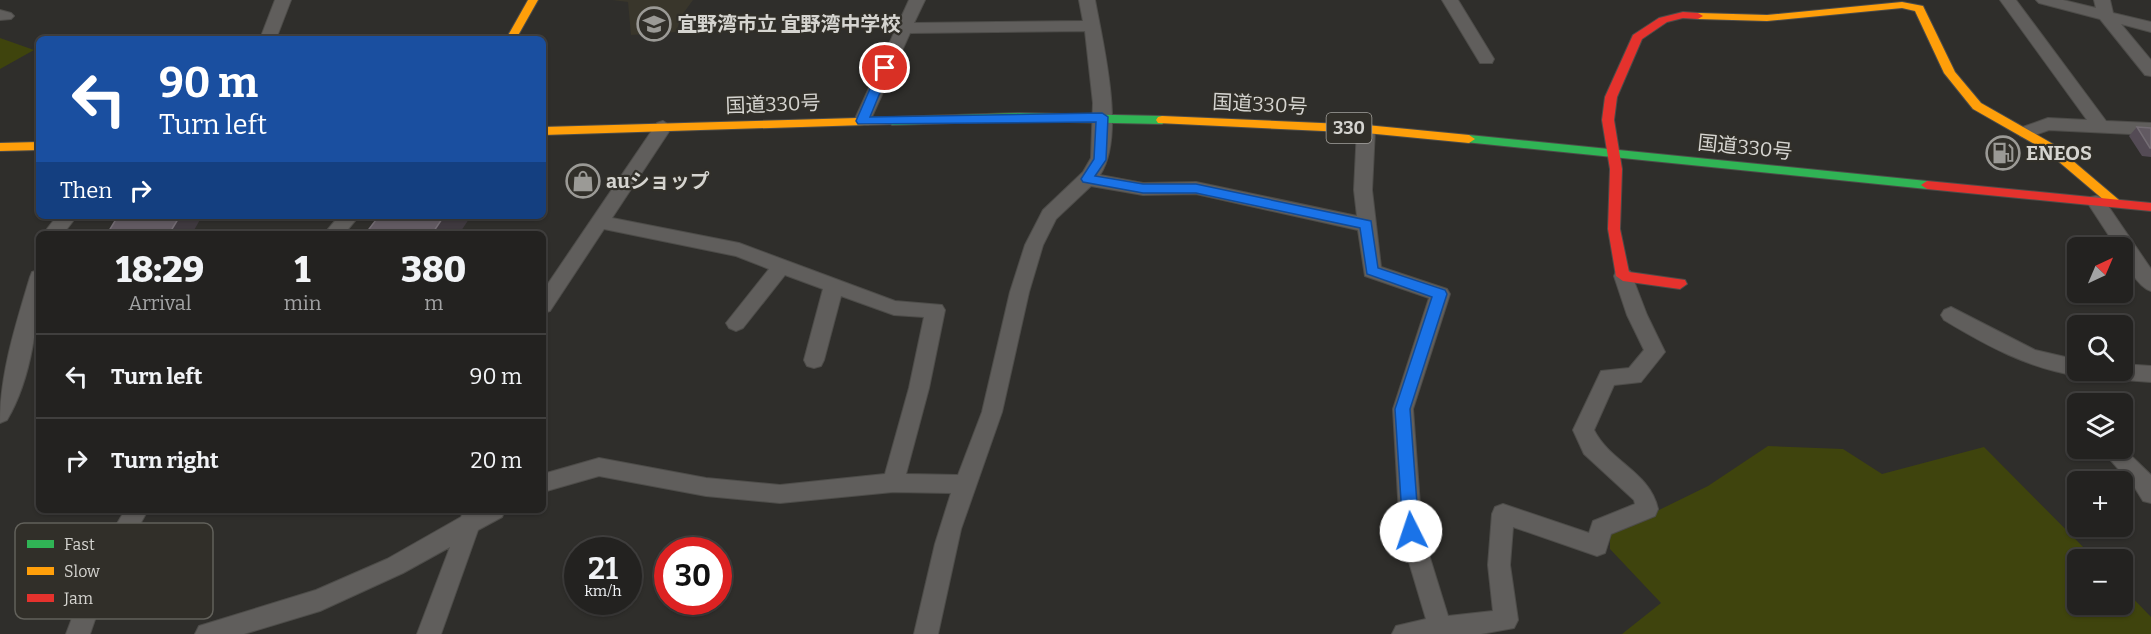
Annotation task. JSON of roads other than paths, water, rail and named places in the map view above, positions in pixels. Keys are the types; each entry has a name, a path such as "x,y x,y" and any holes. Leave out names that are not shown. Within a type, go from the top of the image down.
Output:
{"main road":[{"path":"513,36 533,0"},
{"path":"1680,284 1623,276 1614,229 1614,153 1608,120 1611,97 1637,37 1663,20 1683,15 1767,18 1902,5 1919,8 1947,70 1966,95 1979,108 2026,132 2100,188 2105,202"},
{"name":"国道330号","path":"546,131 862,121 1102,117 1366,129 2151,207"},
{"path":"0,147 36,146"}],"street":[{"path":"269,36 281,12 283,0"},
{"path":"862,121 917,0"},
{"path":"926,634 954,516 992,410 1008,335 1045,222 1087,179 1100,160 1102,117 1087,0"},
{"path":"1450,0 1486,59"},
{"path":"2008,0 2101,127"},
{"path":"2044,0 2104,8 2151,27"},
{"path":"2104,8 2151,71"},
{"path":"903,28 1092,26"},
{"path":"2026,132 2048,124 2151,129"},
{"path":"546,302 663,127"},
{"path":"1366,129 1363,190 1372,271 1440,294 1402,409 1411,531 1440,628"},
{"path":"1087,179 1143,189 1196,188 1366,225"},
{"path":"2105,202 2151,285"},
{"path":"55,231 65,219"},
{"path":"336,231 348,219"},
{"path":"601,222 739,250 894,308 935,310 919,388 893,483"},
{"path":"736,323 782,265"},
{"path":"1404,634 1506,620 1499,566 1503,514 1597,546 1601,528 1647,510 1644,495 1592,448 1583,430 1608,376 1634,376 1654,352 1623,276"},
{"path":"814,360 834,284"},
{"path":"0,414 10,398 25,326 36,288"},
{"path":"1951,315 2012,351 2067,367"},
{"path":"2133,373 2151,374"},
{"path":"2121,459 2143,481 2151,494"},
{"path":"546,482 599,467 706,487 780,494 893,483 966,484"},
{"path":"207,634 320,600 395,566 471,516"},
{"path":"429,634 471,516"},
{"path":"78,634 83,619"}],"place":[{"name":"宜野湾市立 宜野湾中学校","path":"654,24"},
{"name":"ENEOS","path":"2003,153"},
{"name":"auショップ","path":"583,181"}]}
